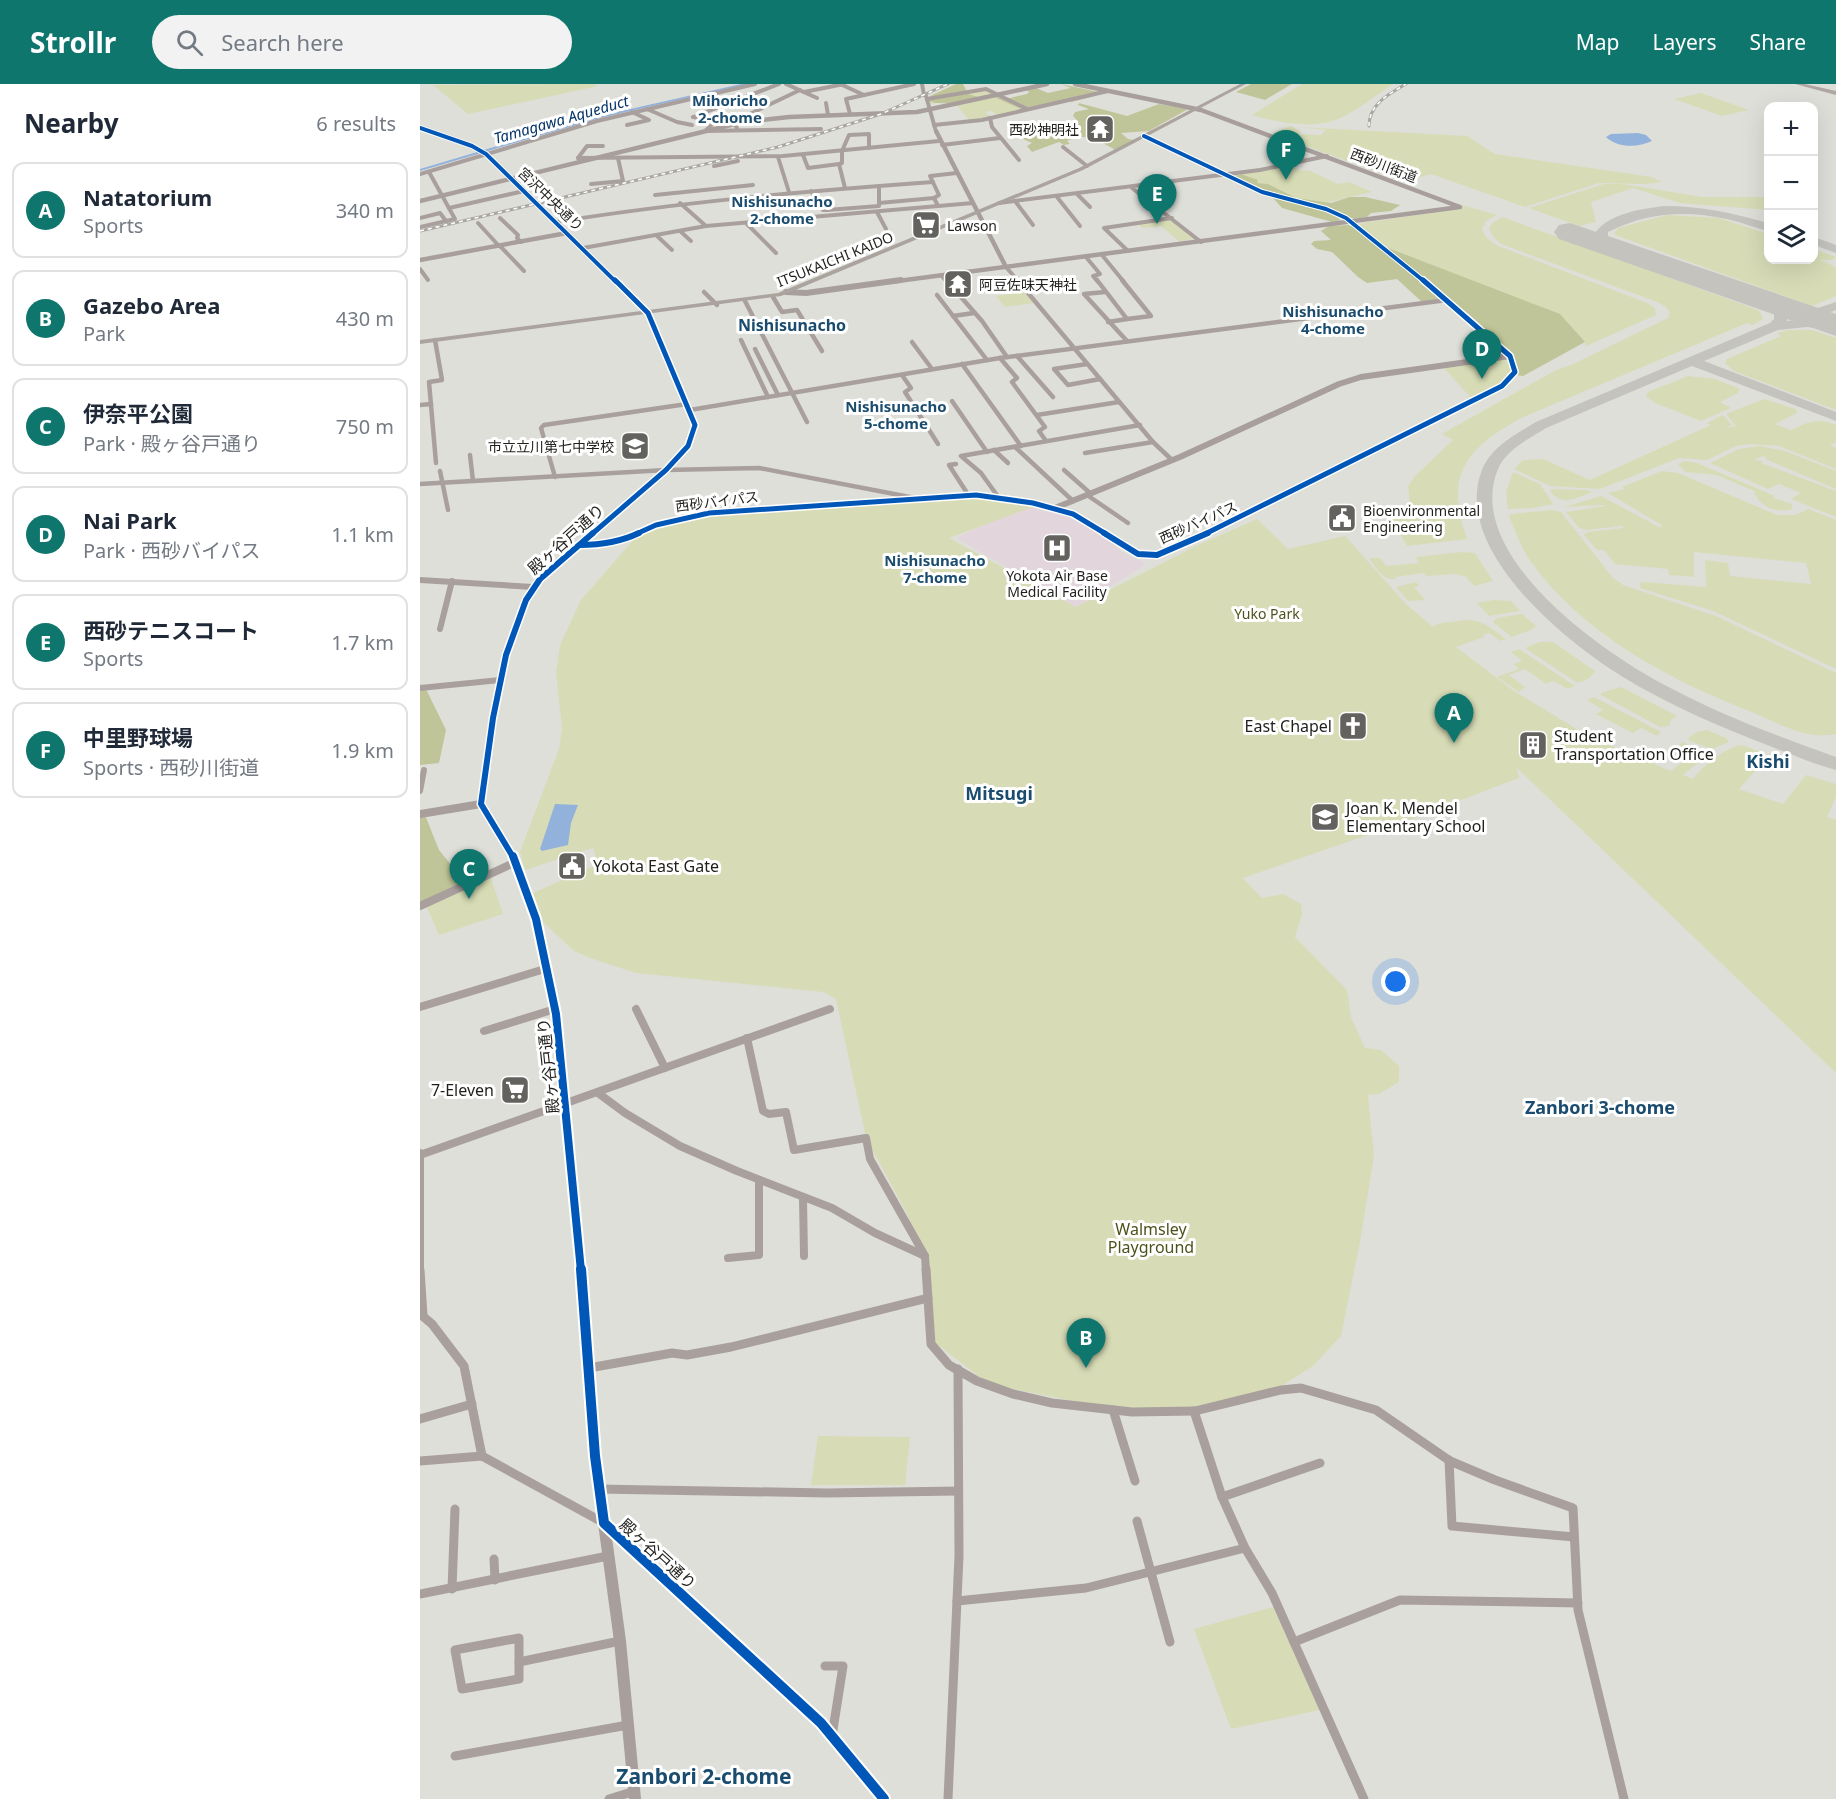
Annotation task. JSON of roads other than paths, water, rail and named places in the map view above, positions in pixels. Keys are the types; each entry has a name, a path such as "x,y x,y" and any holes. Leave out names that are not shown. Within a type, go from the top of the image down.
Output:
{"highway":[{"path":"1798,84 1836,92"},
{"path":"1806,84 1836,92"}],"main road":[{"name":"ITSUKAICHI KAIDO","path":"420,342 773,297 1087,166 1244,84"}],"street":[{"path":"420,174 484,153 646,108 755,84"},
{"path":"705,131 716,121 693,117 706,110 779,84"},
{"path":"786,84 817,99"},
{"path":"734,124 733,122 802,91 842,84 864,95"},
{"path":"886,84 896,88"},
{"path":"850,114 846,99 914,84"},
{"path":"922,84 941,143 1006,267 1153,442 1172,460"},
{"path":"420,201 734,124 766,119 930,110 1047,84"},
{"name":"西砂川街道","path":"1075,84 1196,109 1460,207 1352,223"},
{"path":"926,97 986,89 1028,109"},
{"path":"935,128 1108,91"},
{"path":"826,102 828,115"},
{"path":"646,108 677,122 692,124"},
{"path":"627,125 649,120 632,112"},
{"path":"812,129 814,116"},
{"path":"990,118 992,127 1019,160"},
{"path":"734,124 736,131"},
{"name":"宮沢中央通り","path":"420,128 484,153 648,313"},
{"path":"705,131 821,129"},
{"path":"803,155 808,168 842,163 842,151 849,135 868,134 869,148"},
{"path":"1144,136 1185,153 1263,192 1332,212 1352,223 1447,300 1510,356"},
{"path":"603,146 587,146 578,158 778,157 1000,138"},
{"path":"1063,147 1087,166"},
{"path":"999,203 1228,175 1327,156"},
{"path":"778,157 789,192"},
{"path":"591,184 622,181 618,158"},
{"path":"714,166 752,158"},
{"path":"839,164 845,188"},
{"path":"420,227 454,219 429,172"},
{"path":"811,191 823,210 879,206 879,203 934,198 939,195 930,176 957,172"},
{"path":"556,222 680,203 789,192 933,182"},
{"path":"657,206 655,193 753,185"},
{"path":"879,186 879,203"},
{"path":"1132,188 1201,242"},
{"path":"449,208 524,191"},
{"path":"696,191 702,201"},
{"path":"1077,194 1087,205"},
{"path":"1057,196 1080,226"},
{"path":"934,198 938,206"},
{"path":"1015,201 1033,225"},
{"path":"583,248 706,226 973,202"},
{"path":"680,203 706,226"},
{"path":"877,212 886,230"},
{"path":"420,218 440,213 446,221"},
{"path":"500,218 518,235 517,238 521,242"},
{"path":"1128,251 1104,228 1172,218"},
{"path":"786,292 800,294 1352,223"},
{"path":"480,224 524,271"},
{"path":"747,224 776,253"},
{"path":"680,231 691,241"},
{"path":"420,260 567,233"},
{"path":"656,235 672,250"},
{"path":"1102,255 1151,316 1108,322"},
{"path":"1086,257 1100,274 1093,276 1127,319"},
{"path":"420,269 428,280"},
{"path":"941,275 974,313 1007,357"},
{"path":"947,292 953,291"},
{"path":"704,292 717,304"},
{"path":"1105,292 1084,294 1127,341"},
{"path":"937,296 987,360"},
{"path":"773,297 782,312 797,310 822,351"},
{"path":"555,477 541,428 544,425 768,397 1007,357 1269,325 1447,300"},
{"path":"745,301 807,422"},
{"name":"殿ヶ谷戸通り","path":"648,313 689,407 695,425 692,439 666,470 533,587 515,623 505,654 481,804 516,862 548,968 566,1104 598,1489 604,1523 832,1736 885,1799"},
{"path":"953,316 974,313"},
{"path":"435,340 442,380 429,382 433,421 430,427 436,463"},
{"path":"741,340 768,397"},
{"path":"912,342 932,369"},
{"path":"755,349 778,395"},
{"path":"1017,356 1053,397"},
{"path":"1055,508 1172,460 1339,384 1361,377 1510,356"},
{"name":"西砂バイパス","path":"580,544 595,545 626,539 656,525 709,513 969,496 999,498 1055,508 1080,518 1138,554 1157,555 1259,509 1502,386 1515,372 1510,356"},
{"path":"749,358 759,357"},
{"path":"1000,358 1017,378 1012,382 1045,427 1038,431 1046,441"},
{"path":"962,364 1021,446"},
{"path":"1087,364 1054,369 1068,385 1100,380"},
{"path":"902,375 910,387 905,392 938,444"},
{"path":"952,401 987,452"},
{"path":"1037,415 1119,402"},
{"path":"420,405 431,404"},
{"path":"999,498 981,473 961,456 1140,425"},
{"path":"1085,453 1153,442"},
{"path":"1015,447 1073,501"},
{"path":"994,450 1008,463"},
{"path":"470,455 473,481"},
{"path":"956,464 949,465 969,496"},
{"path":"420,484 666,470 770,468 915,498"},
{"path":"1064,470 1088,494 1128,523"},
{"path":"440,471 448,510"},
{"path":"420,580 533,587"},
{"path":"440,629 452,581"},
{"path":"420,688 500,680"},
{"path":"420,791 424,770"},
{"path":"420,814 481,804"},
{"path":"420,906 516,862"},
{"path":"420,1007 548,968"},
{"path":"484,1031 555,1009"},
{"path":"636,1009 665,1068"},
{"path":"482,1456 464,1366 421,1315 420,1154 598,1093 830,1009"},
{"path":"747,1038 763,1111 769,1114 786,1112 794,1150 866,1138 870,1160 925,1256 931,1344 939,1355 958,1369 989,1384 1038,1401 1143,1412 1194,1411 1298,1388 1321,1396 1360,1404 1382,1413 1449,1460 1573,1508 1578,1603 1623,1799"},
{"path":"598,1093 619,1110 677,1146 759,1181 830,1206 860,1225 925,1256"},
{"path":"728,1258 759,1255 759,1181"},
{"path":"803,1198 804,1256"},
{"path":"589,1368 672,1353 687,1355 731,1347 928,1298"},
{"path":"948,1799 957,1601 958,1369"},
{"path":"420,1419 472,1404"},
{"path":"1113,1410 1135,1481"},
{"path":"1194,1411 1222,1497 1245,1548 1267,1583 1364,1799"},
{"path":"420,1461 482,1456 604,1523 620,1641 635,1795 609,1799"},
{"path":"1449,1460 1452,1526 1574,1537"},
{"path":"1222,1497 1320,1463"},
{"path":"598,1489 827,1493 958,1491"},
{"path":"452,1589 455,1509"},
{"path":"1137,1521 1170,1642"},
{"path":"957,1601 1086,1588 1245,1548"},
{"path":"420,1594 608,1556"},
{"path":"495,1559 495,1580"},
{"path":"1294,1642 1400,1600 1578,1603"},
{"path":"519,1638 519,1662 519,1679 462,1689 455,1650 519,1638"},
{"path":"519,1662 620,1641"},
{"path":"825,1666 843,1666 832,1736"},
{"path":"455,1756 628,1725"}],"water":[{"path":"748,84 600,118 420,171 420,169 595,117"},
{"path":"1611,134 1646,135 1652,141 1628,146 1611,141 1606,137"},
{"path":"555,804 578,805 571,823 568,845 542,851 540,849"}],"railway":[{"path":"420,231 778,147 881,114 948,84"},
{"path":"1369,126 1372,112 1381,100 1406,84"}],"place":[{"name":"西砂神明社","path":"1100,129"},
{"name":"中里野球場","path":"1286,180"},
{"name":"西砂テニスコート","path":"1157,224"},
{"name":"Lawson","path":"926,225"},
{"name":"阿豆佐味天神社","path":"958,284"},
{"name":"Nai Park","path":"1482,379"},
{"name":"市立立川第七中学校","path":"635,446"},
{"name":"Bioenvironmental Engineering","path":"1342,518"},
{"name":"Yokota Air Base Medical Facility","path":"1057,548"},
{"name":"East Chapel","path":"1353,726"},
{"name":"Natatorium","path":"1454,743"},
{"name":"Student Transportation Office","path":"1533,745"},
{"name":"Joan K. Mendel Elementary School","path":"1325,817"},
{"name":"Yokota East Gate","path":"572,866"},
{"name":"伊奈平公園","path":"469,899"},
{"name":"7-Eleven","path":"515,1090"},
{"name":"Gazebo Area","path":"1086,1368"}],"district":[{"name":"Mihoricho 2-chome","path":"730,108"},
{"name":"Nishisunacho 2-chome","path":"782,210"},
{"name":"Nishisunacho 4-chome","path":"1333,320"},
{"name":"Nishisunacho","path":"792,325"},
{"name":"Nishisunacho 5-chome","path":"896,414"},
{"name":"Nishisunacho 7-chome","path":"935,568"},
{"name":"Kishi","path":"1768,761"},
{"name":"Mitsugi","path":"999,793"},
{"name":"Zanbori 3-chome","path":"1600,1107"},
{"name":"Zanbori 2-chome","path":"704,1776"}],"water label":[{"name":"Tamagawa Aqueduct","path":"561,119"}],"park label":[{"name":"Yuko Park","path":"1267,613"},
{"name":"Walmsley Playground","path":"1151,1238"}]}
